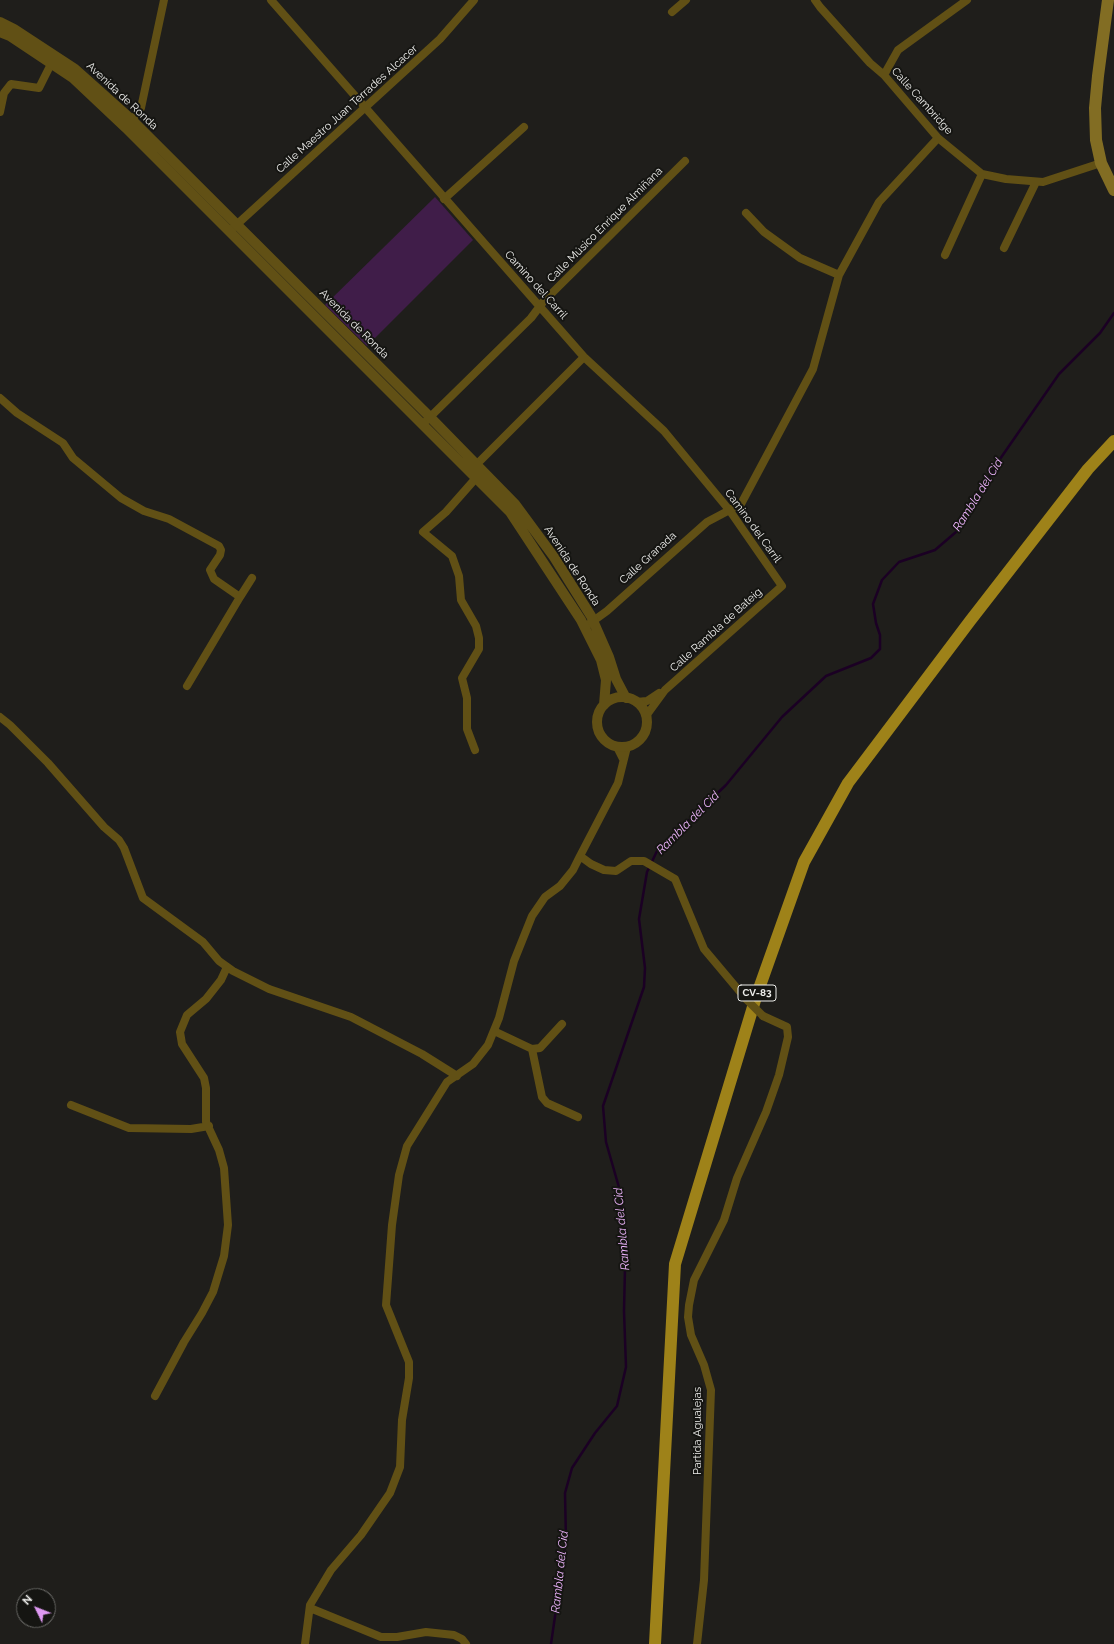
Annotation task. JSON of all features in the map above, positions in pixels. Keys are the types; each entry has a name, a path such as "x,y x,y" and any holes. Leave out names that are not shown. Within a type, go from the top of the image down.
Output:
{"main road":[{"path":"1108,0 1095,108 1096,140 1101,163 1114,190"},
{"name":"CV-83","path":"655,1644 675,1264 756,997 804,862 848,783 970,621 1088,469 1114,441"}],"street":[{"path":"129,124 141,108 164,0"},
{"name":"Camino del Carril","path":"270,0 584,357 664,431 730,511 782,586"},
{"name":"Calle Maestro Juan Terrades Alcacer","path":"233,227 440,39 474,0"},
{"path":"672,12 686,0"},
{"name":"Calle Cambridge","path":"815,0 870,63 884,74 938,138 982,174 1006,179 1036,182 1052,180 1101,163"},
{"path":"884,74 898,50 967,0"},
{"name":"Avenida de Ronda","path":"0,22 14,29 75,69 427,420 474,471 515,504 554,557 589,624 609,657 616,679 626,698"},
{"name":"Avenida de Ronda","path":"0,32 10,36 72,78 129,124"},
{"path":"0,112 4,94 11,84 39,88 51,64"},
{"path":"444,199 524,127"},
{"name":"Calle Granada","path":"589,624 607,611 707,522 741,504 813,369 840,275 880,202 938,138"},
{"name":"Calle Músico Enrique Almiñana","path":"427,420 685,161"},
{"path":"945,255 982,174"},
{"path":"1004,248 1036,182"},
{"path":"746,213 764,232 800,258 840,275"},
{"path":"475,750 467,729 467,698 462,678 479,649 478,632 461,600 459,576 452,556 423,532 446,512 474,471 584,357"},
{"path":"0,398 17,413 64,443 73,458 121,498 144,511 169,519 219,546 221,550 210,570 211,574 214,579 240,596"},
{"path":"187,686 252,578"},
{"name":"Calle Rambla de Bateig","path":"636,702 647,701 665,690 782,586"},
{"name":"Avenida de Ronda","path":"589,624 606,680 604,705"},
{"name":"Calle Rambla de Bateig","path":"646,716 665,690"},
{"path":"614,698 626,698 636,702 642,708 646,716 645,732 641,738 622,747 607,743 600,735 597,725 598,714 604,705 614,698"},
{"path":"0,717 37,752 104,827 118,840 124,848 143,898 203,942 218,960 227,967 269,989 351,1017 422,1054 457,1076"},
{"path":"305,1644 310,1608 331,1570 361,1535 390,1493 400,1467 402,1420 409,1378 409,1362 386,1305 392,1225 399,1175 407,1146 446,1082 457,1076 478,1058 488,1045 499,1018 514,961 532,916 545,897 560,886 573,870 623,771 622,747"},
{"name":"Partida Agualejas","path":"580,856 591,864 604,870 616,871 631,861 644,861 661,869 675,879 704,949 746,999 763,1016 787,1027 788,1038 779,1075 766,1112 736,1178 724,1220 694,1280 689,1305 688,1318 691,1335 704,1365 711,1390 704,1580 697,1644"},
{"path":"155,1396 213,1292 224,1256 228,1225 224,1168 220,1150 206,1122 206,1088 204,1078 182,1044 180,1032 187,1015 206,999 221,980 227,967"},
{"path":"494,1031 532,1049 540,1048 562,1024"},
{"path":"532,1049 542,1096 547,1103 578,1117"},
{"path":"71,1105 129,1128 191,1129 209,1126"},
{"path":"310,1608 381,1637 397,1637 426,1632 454,1635 462,1639 466,1644"}],"shaded area":[{"path":"435,197 473,240 367,346 325,305"}],"waterway":[{"name":"Rambla del Cid","path":"551,1644 566,1541 565,1493 572,1468 595,1433 617,1406 626,1367 624,1311 625,1268 620,1191 606,1142 603,1106 644,987 645,968 639,919 647,872 657,851 726,785 782,717 826,676 871,658 880,649 880,635 876,623 873,604 882,580 899,562 935,550 956,532 1000,459 1059,374 1100,333 1114,313"}]}
